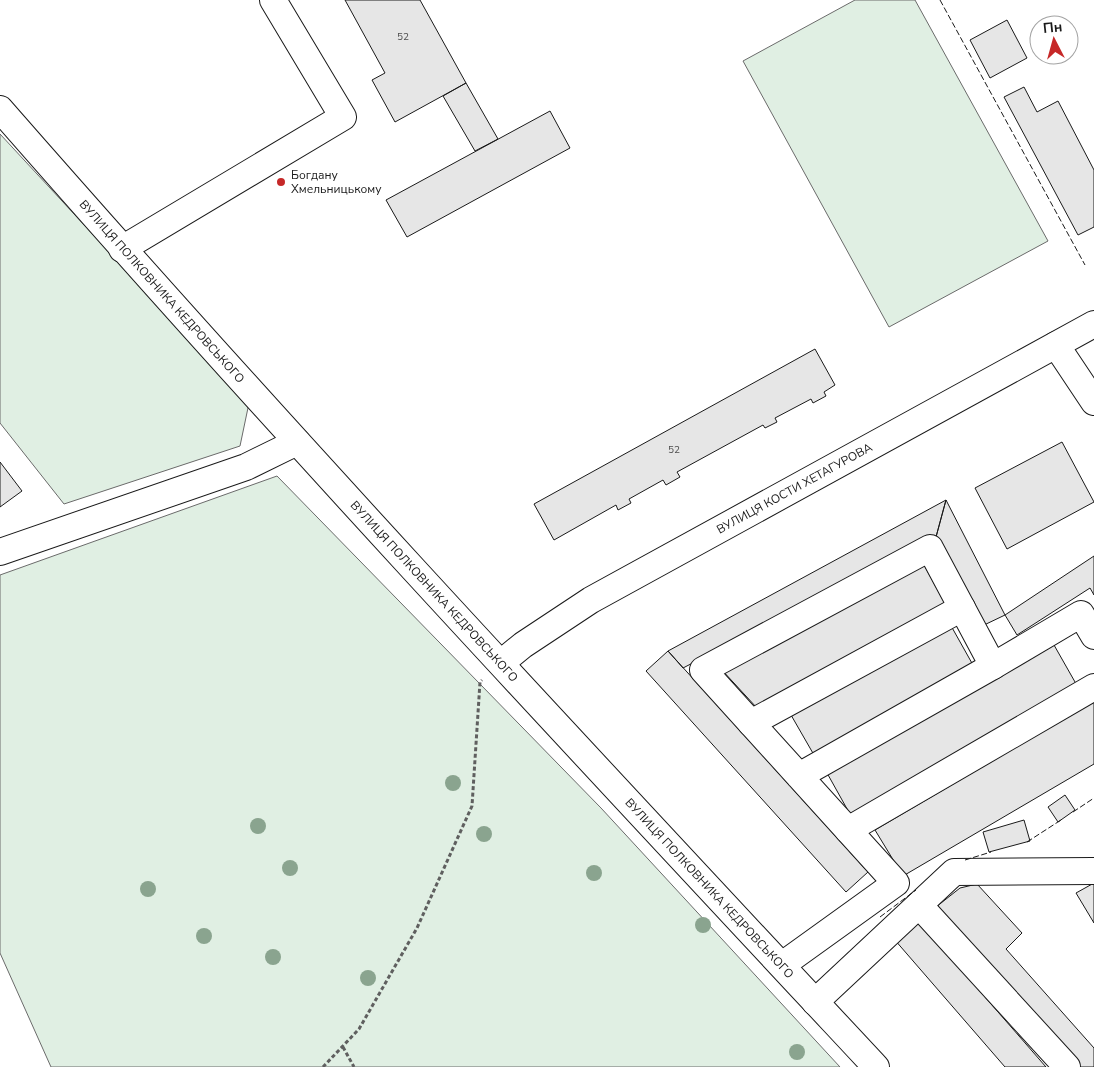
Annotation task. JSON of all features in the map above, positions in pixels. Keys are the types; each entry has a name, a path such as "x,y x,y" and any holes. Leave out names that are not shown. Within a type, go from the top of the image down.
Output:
{"street":[{"path":"122,249 343,117 274,0"},
{"name":"ВУЛИЦЯ ПОЛКОВНИКА КЕДРОВСЬКОГО","path":"0,109 122,249 297,442 876,1067"},
{"name":"ВУЛИЦЯ КОСТИ ХЕТАГУРОВА","path":"501,663 523,645 591,600 1094,324"},
{"path":"1056,345 1094,402"},
{"path":"0,552 246,467 297,442"},
{"path":"782,965 896,883 703,670 930,548 993,666"},
{"path":"751,724 962,608"},
{"path":"799,776 1082,614 1094,636"},
{"path":"848,830 1094,687"},
{"path":"815,1002 954,872 1094,871"},
{"path":"919,905 1067,1067"}],"path":[{"path":"322,1067 359,1029 417,928 472,806 480,682 501,663"},
{"path":"343,1046 354,1067"}],"green space":[{"path":"855,0 915,0 1048,241 889,327 743,61"},
{"path":"0,134 249,403 240,446 64,504 0,423"},
{"path":"277,476 601,808 840,1067 51,1067 0,953 0,575"}],"building":[{"path":"345,0 420,0 466,83 395,122 372,80 385,73"},
{"path":"1007,20 1027,58 990,78 970,40"},
{"path":"466,83 498,139 475,151 443,96"},
{"path":"1024,87 1037,112 1058,101 1094,170 1094,227 1078,235 1004,97"},
{"path":"550,111 570,148 407,237 386,200"},
{"path":"815,349 835,385 824,392 826,396 813,403 811,399 775,418 777,422 765,428 763,425 677,472 680,477 666,485 663,480 629,499 631,503 618,510 616,505 554,540 534,504"},
{"path":"1062,442 1094,502 1007,549 975,488"},
{"path":"0,462 22,491 0,507"},
{"path":"946,500 936,537 683,668 668,651"},
{"path":"946,500 1005,615 982,626 936,537"},
{"path":"1094,556 1094,595 1090,588 1017,635 1005,615"},
{"path":"923,563 947,607 757,708 721,669"},
{"path":"950,624 973,665 814,755 791,715"},
{"path":"1054,645 1079,689 851,816 827,773"},
{"path":"668,651 868,872 846,892 646,671"},
{"path":"1094,701 1094,764 903,876 875,830"},
{"path":"1065,795 1075,810 1058,822 1048,807"},
{"path":"1024,820 1030,841 989,852 983,832"},
{"path":"1094,883 1094,923 1076,893"},
{"path":"977,884 1022,933 1006,949 1094,1048 1094,1067 1079,1067 936,907 960,888"},
{"path":"917,919 1046,1067 1005,1067 894,939"}],"fence":[{"path":"940,0 1085,265"},
{"path":"1073,812 1094,798"},
{"path":"1027,842 1061,820"},
{"path":"965,860 991,852"},
{"path":"880,917 916,890"}],"place":[{"name":"Богдану Хмельницькому","path":"281,182"}]}
